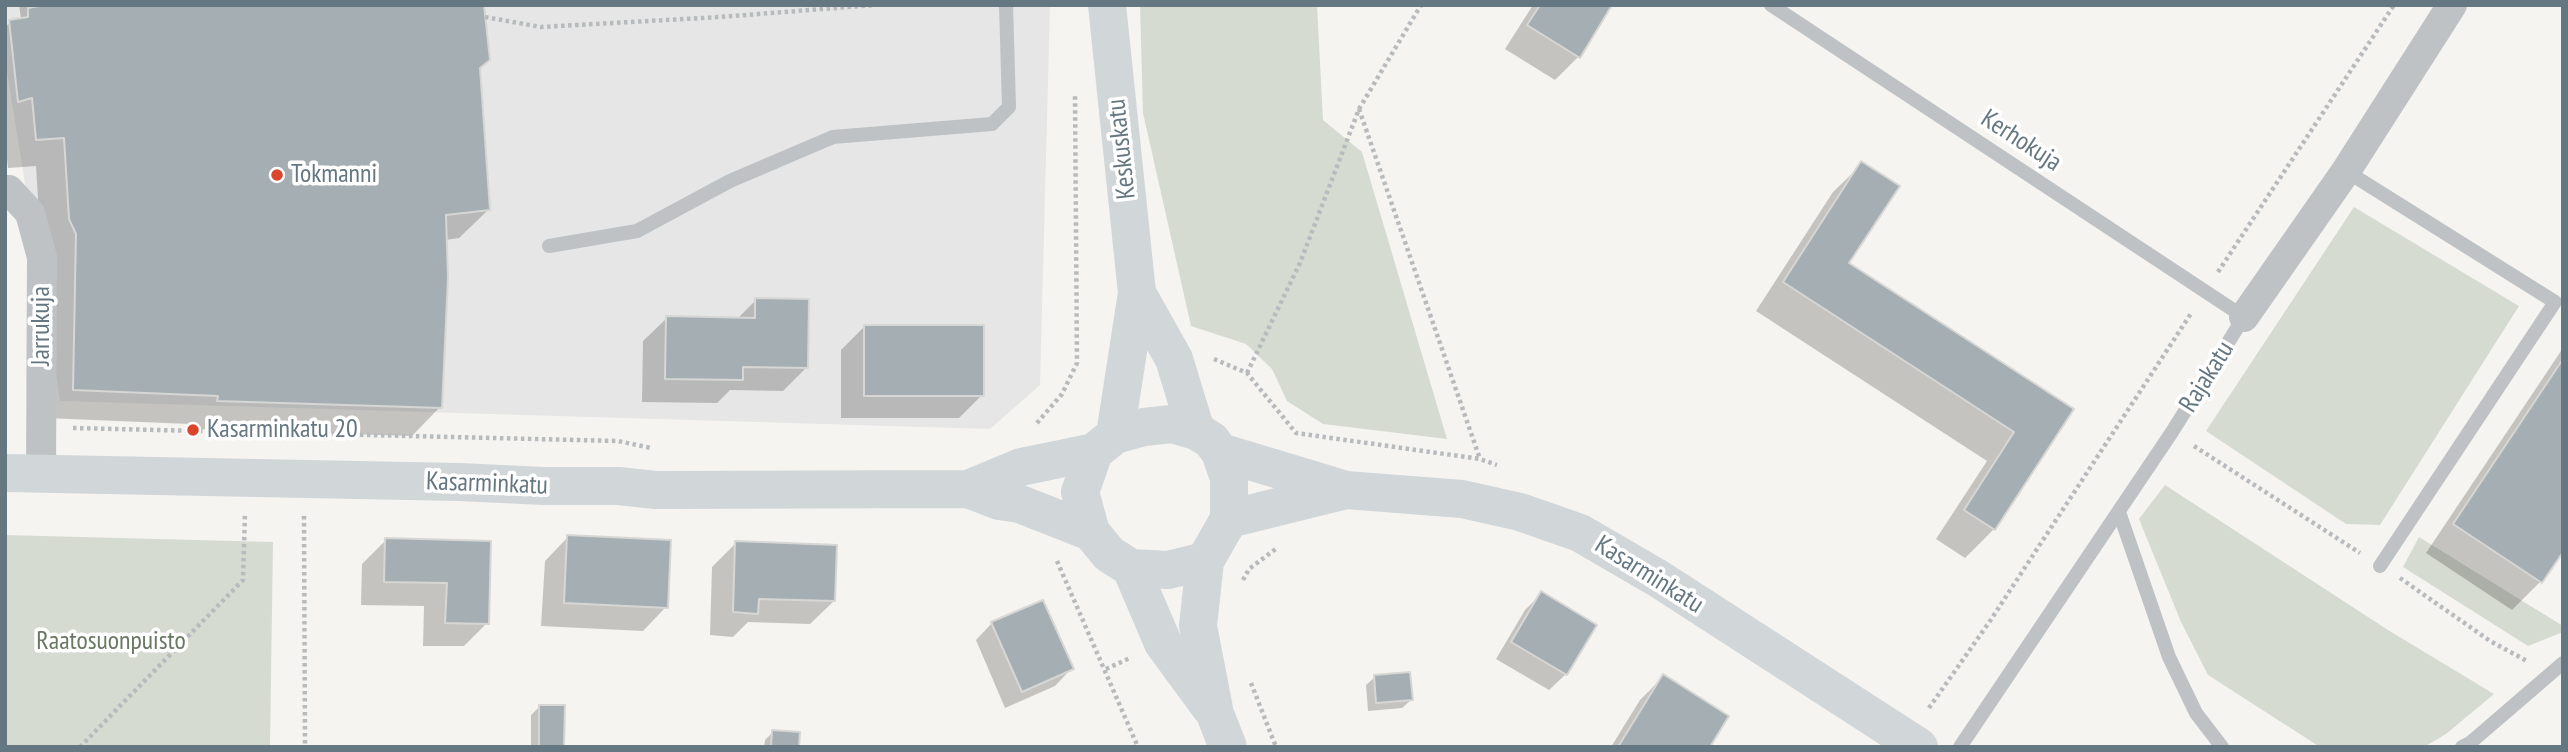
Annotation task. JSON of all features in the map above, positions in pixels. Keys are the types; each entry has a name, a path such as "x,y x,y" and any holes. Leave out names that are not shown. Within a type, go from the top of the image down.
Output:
{"street":[{"name":"Keskuskatu","path":"1105,444 1137,293 1107,5"},
{"name":"Rajakatu","path":"2244,317 2346,171 2452,5"},
{"name":"Jarrukuja","path":"5,190 9,190 30,213 42,257 41,428 23,474"},
{"name":"Keskuskatu","path":"1137,293 1174,359 1208,441"},
{"path":"1205,561 1168,570 1131,568 1109,554 1091,531 1080,492 1105,444 1144,427 1172,424 1208,441 1346,489"},
{"path":"1208,441 1229,478 1229,519 1205,561 1198,626 1222,731"},
{"name":"Kasarminkatu","path":"968,489 1020,467 1105,444"},
{"name":"Kasarminkatu","path":"23,474 434,481 618,486 656,490 968,489 999,501 1020,504 1091,531"},
{"path":"1229,519 1346,489"},
{"name":"Kasarminkatu","path":"1346,489 1462,499 1520,512 1580,533 1659,579 1919,747"},
{"path":"1131,568 1163,643 1222,731"}],"lane":[{"path":"549,246 637,231 730,181 833,137 992,124 1009,107 1006,5"},
{"name":"Kerhokuja","path":"1771,5 2244,317"},
{"path":"2346,171 2559,296 2380,566"},
{"name":"Rajakatu","path":"1960,747 2119,512 2244,317"},
{"path":"2119,512 2169,657 2196,713 2222,747"},
{"path":"2462,747 2563,663"}],"path":[{"path":"485,18 541,27 720,18 874,5"},
{"path":"1247,373 1300,263 1359,109 1421,5"},
{"path":"1930,708 1990,621 2393,5"},
{"path":"1029,431 1062,394 1077,363 1075,94"},
{"path":"1359,109 1480,459"},
{"path":"41,428 618,441 657,449"},
{"path":"80,747 243,580 245,509 257,509"},
{"path":"304,512 305,747"},
{"path":"1238,589 1249,569 1287,541"},
{"path":"1056,559 1138,747"},
{"path":"1246,671 1276,747"}],"shaded area":[{"path":"5,5 1050,5 1040,385 990,429 60,401 5,59"}],"green space":[{"path":"1140,5 1317,5 1323,120 1362,152 1447,439 1323,424 1287,401 1272,369 1246,344 1191,326 1143,113"},
{"path":"2354,207 2519,306 2380,525 2346,524 2206,431"},
{"path":"2165,485 2388,630 2494,694 2446,734 2424,747 2320,747 2208,675 2181,622 2139,519"},
{"name":"Raatosuonpuisto","path":"5,535 273,542 270,747 5,747"},
{"path":"2419,537 2563,626 2563,632 2528,646 2403,567"}],"building":[{"name":"Tokmanni","path":"43,5 484,5 490,60 480,68 490,210 446,215 448,278 442,408 217,401 218,396 73,390 76,234 69,219 64,138 36,140 32,98 18,102 9,20 28,17 28,8"},
{"path":"1540,5 1612,5 1580,58 1527,25"},
{"path":"1861,161 1900,186 1849,263 2074,409 1995,530 1964,510 2014,432 1783,282"},
{"path":"755,298 809,299 808,368 743,367 743,380 665,379 666,316 755,318"},
{"path":"864,325 984,325 984,396 864,396"},
{"path":"2563,359 2563,552 2542,583 2453,524"},
{"path":"567,535 671,540 668,608 564,603"},
{"path":"385,538 491,541 489,624 445,623 447,583 384,582"},
{"path":"735,541 837,545 835,601 759,599 758,614 733,612"},
{"path":"1541,591 1597,625 1567,675 1511,642"},
{"path":"1043,600 1074,669 1022,692 991,622"},
{"path":"1410,672 1413,700 1376,703 1374,675"},
{"path":"1663,674 1729,716 1710,747 1618,747"},
{"path":"539,705 565,705 564,747 539,747"},
{"path":"772,730 800,732 799,747 771,747"}],"place":[{"name":"Tokmanni","path":"277,175"},
{"name":"Kasarminkatu 20","path":"193,430"}]}
